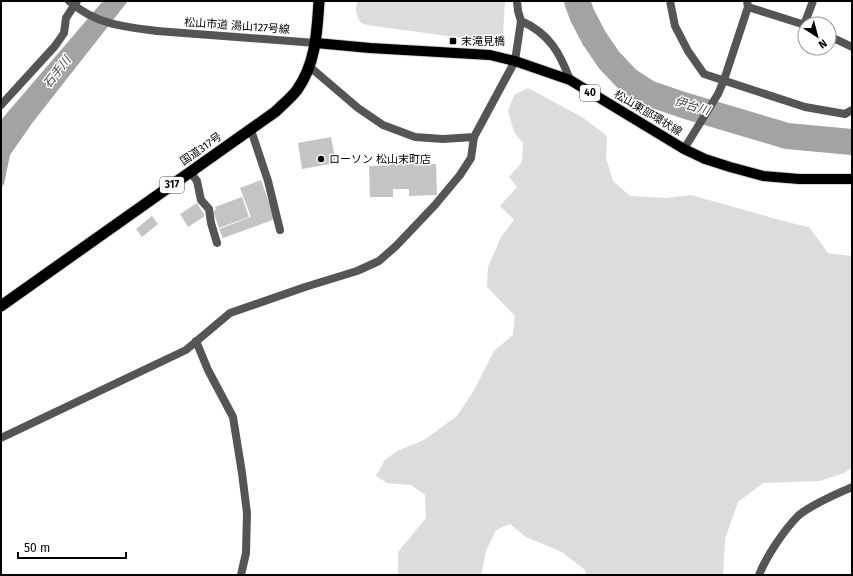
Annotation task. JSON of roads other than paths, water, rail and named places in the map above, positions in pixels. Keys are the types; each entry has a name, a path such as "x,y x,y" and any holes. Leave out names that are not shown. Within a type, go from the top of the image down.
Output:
{"highway":[{"name":"国道317号","path":"1,306 276,112 297,90 310,67 316,43 319,1"}],"main road":[{"name":"松山東部環状線","path":"316,43 370,48 490,55 515,61 570,80 684,149 705,159 763,176 799,179 852,180"}],"street":[{"name":"松山市道 湯山127号線","path":"69,1 78,9 95,19 120,26 157,31 316,43"},
{"path":"1,104 55,46 64,33 66,18 77,1"},
{"path":"1,438 186,350 230,313 357,271 379,261 396,246 435,205 460,175 471,158 474,138 515,61 521,22 517,1"},
{"path":"670,1 675,26 688,51 704,74 805,107 845,114 852,110"},
{"path":"807,16 813,1"},
{"path":"684,149 718,94 724,80 748,4 797,22"},
{"path":"521,22 534,27 544,36 563,61 570,80"},
{"path":"837,40 852,47"},
{"path":"310,67 358,108 383,125 415,137 443,139 474,138"},
{"path":"251,130 268,181 280,230"},
{"path":"190,172 197,181 201,200 209,210 217,243"},
{"path":"196,341 208,370 233,417 247,513 246,553 241,575"},
{"path":"759,575 780,538 799,516 819,503 852,487"}],"water":[{"name":"石手川","path":"103,1 128,1 33,122 10,155 4,184 1,188 1,120"}],"waterway":[{"name":"伊台川","path":"577,1 582,15 594,38 609,60 628,80 648,93 787,136 852,142"}],"place":[{"name":"末滝見橋","path":"453,41"},
{"name":"ローソン 松山末町店","path":"321,159"}]}
